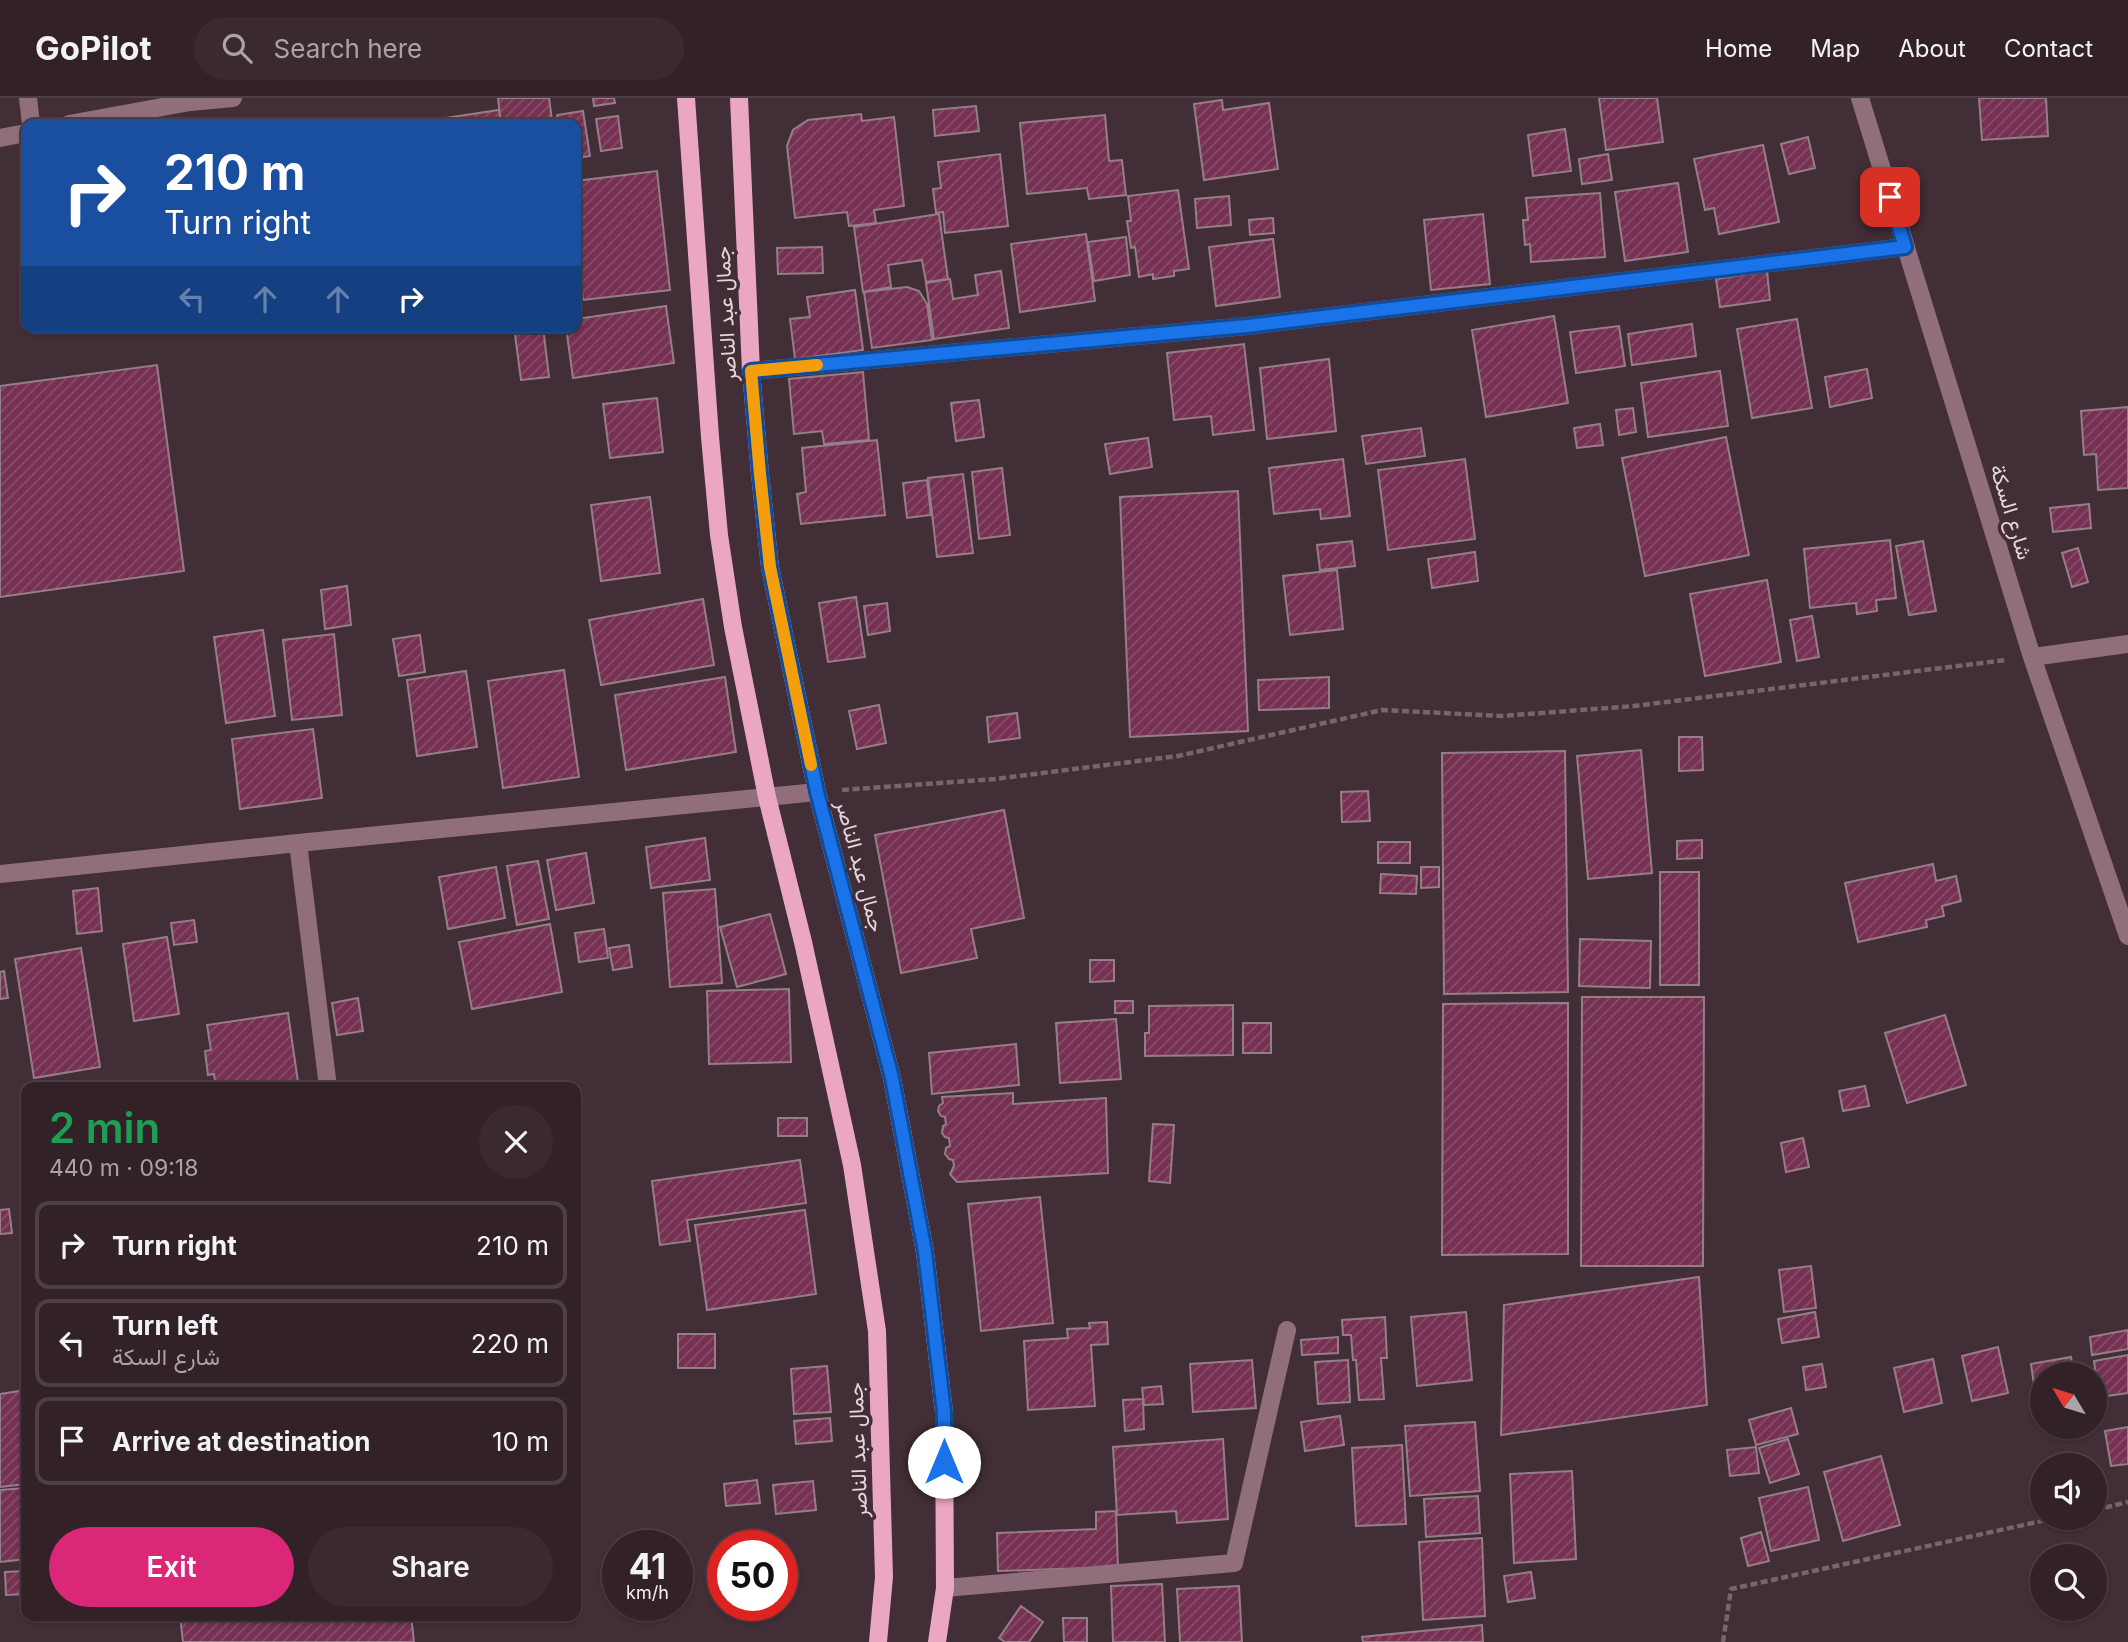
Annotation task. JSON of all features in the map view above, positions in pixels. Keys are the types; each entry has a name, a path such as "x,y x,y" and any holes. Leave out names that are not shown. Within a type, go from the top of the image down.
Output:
{"main road":[{"name":"جمال عبد الناصر","path":"686,98 710,437 719,535 733,627 767,797 803,942 852,1165 877,1331 884,1577 878,1642"},
{"name":"جمال عبد الناصر","path":"739,98 751,371 770,567 817,792 892,1078 925,1252 944,1412 945,1588 937,1642"}],"street":[{"path":"28,98 30,119"},
{"path":"94,119 190,100 233,98"},
{"name":"شارع السكة","path":"1860,98 2032,657 2128,936"},
{"path":"0,138 21,134"},
{"path":"751,371 1247,326 1905,247"},
{"path":"2032,657 2128,644"},
{"path":"0,874 817,792"},
{"path":"298,843 327,1082"},
{"path":"945,1588 1234,1563 1287,1330"}],"path":[{"path":"817,792 995,779 1178,756 1382,710 1502,716 1634,706 2032,657"},
{"path":"2107,1507 2128,1502"},
{"path":"1723,1642 1731,1589 2030,1524"}],"building":[{"path":"498,98 549,98 552,119 500,119"},
{"path":"593,98 614,98 615,103 594,106"},
{"path":"1599,98 1657,98 1663,142 1606,150"},
{"path":"1979,98 2046,98 2048,136 1982,140"},
{"path":"1222,100 1223,110 1269,103 1278,169 1204,180 1194,104"},
{"path":"976,106 979,131 935,136 933,110"},
{"path":"499,110 500,119 445,119"},
{"path":"583,111 590,156 581,157 581,119 557,119 557,115"},
{"path":"861,114 862,121 894,117 904,206 874,210 876,223 849,226 847,212 795,218 787,146 793,130 808,120"},
{"path":"1105,115 1109,161 1122,160 1126,195 1089,199 1087,188 1027,194 1020,123"},
{"path":"618,116 622,148 601,151 596,119"},
{"path":"1565,129 1571,171 1533,176 1528,135"},
{"path":"1808,137 1815,168 1789,174 1781,144"},
{"path":"1763,145 1779,222 1719,234 1714,208 1705,210 1694,159"},
{"path":"1000,154 1008,226 945,233 943,212 936,213 933,189 941,188 938,162"},
{"path":"1608,154 1612,180 1582,184 1579,159"},
{"path":"657,171 670,290 583,300 581,180"},
{"path":"1678,183 1688,252 1625,261 1615,192"},
{"path":"1178,190 1189,269 1174,271 1174,276 1153,279 1153,274 1139,277 1135,247 1131,248 1127,221 1131,221 1128,196"},
{"path":"1600,193 1605,257 1531,262 1530,244 1525,245 1523,220 1528,220 1526,198"},
{"path":"1229,196 1231,225 1197,228 1195,199"},
{"path":"939,214 948,279 926,282 922,260 888,265 891,287 863,292 854,227"},
{"path":"1483,214 1490,284 1431,290 1424,220"},
{"path":"1273,218 1274,233 1250,235 1249,220"},
{"path":"1086,234 1095,301 1020,312 1011,244"},
{"path":"1126,237 1130,275 1094,281 1088,242"},
{"path":"1273,239 1280,297 1216,306 1209,247"},
{"path":"822,247 823,273 778,274 777,248"},
{"path":"1001,271 1009,328 934,339 926,283 950,279 953,299 978,295 975,275"},
{"path":"1767,271 1770,300 1720,307 1716,279"},
{"path":"907,287 919,291 927,304 932,340 872,348 864,292"},
{"path":"855,290 863,350 795,359 790,319 810,317 807,297"},
{"path":"666,306 674,363 573,378 567,333 581,333 581,318"},
{"path":"1554,316 1568,403 1486,417 1472,330"},
{"path":"1797,319 1812,408 1752,418 1737,329"},
{"path":"1692,324 1696,356 1632,365 1628,334"},
{"path":"1619,326 1625,366 1576,373 1570,332"},
{"path":"515,333 544,333 549,377 521,380"},
{"path":"1244,344 1254,430 1213,435 1211,416 1174,420 1167,353"},
{"path":"1329,359 1336,431 1267,439 1260,368"},
{"path":"157,365 184,571 0,597 0,386"},
{"path":"1867,369 1872,398 1830,407 1825,377"},
{"path":"1720,371 1728,426 1648,437 1641,383"},
{"path":"863,372 869,440 824,444 822,431 794,434 789,379"},
{"path":"657,398 663,452 610,458 603,404"},
{"path":"979,400 984,437 956,441 951,403"},
{"path":"2128,407 2128,488 2098,490 2096,454 2084,455 2081,411"},
{"path":"1633,408 1636,432 1619,435 1616,410"},
{"path":"1600,424 1603,445 1577,448 1574,428"},
{"path":"1421,428 1425,456 1366,464 1362,436"},
{"path":"1726,437 1749,555 1645,576 1622,458"},
{"path":"1148,438 1152,467 1110,474 1105,444"},
{"path":"877,440 885,515 801,524 797,494 806,492 802,448"},
{"path":"1343,459 1350,516 1321,519 1320,509 1274,514 1269,468"},
{"path":"1465,459 1475,539 1388,550 1378,470"},
{"path":"1002,468 1010,535 979,539 972,472"},
{"path":"963,474 973,553 937,557 928,478"},
{"path":"927,480 931,515 907,518 903,483"},
{"path":"1238,491 1248,731 1130,737 1120,497"},
{"path":"650,497 660,573 601,581 591,505"},
{"path":"2089,504 2091,528 2053,532 2050,508"},
{"path":"1890,540 1896,598 1876,600 1877,611 1857,614 1856,603 1810,608 1804,549"},
{"path":"1352,541 1355,566 1320,570 1317,545"},
{"path":"1923,541 1936,611 1909,615 1896,546"},
{"path":"2078,548 2088,582 2072,587 2062,553"},
{"path":"1475,552 1478,581 1432,588 1428,559"},
{"path":"1337,570 1343,629 1290,635 1283,576"},
{"path":"1767,580 1781,662 1705,676 1690,594"},
{"path":"347,586 351,625 325,629 321,590"},
{"path":"856,597 865,657 828,662 819,603"},
{"path":"703,599 714,665 601,685 589,620"},
{"path":"887,603 890,631 868,635 864,606"},
{"path":"1812,616 1819,657 1797,661 1790,620"},
{"path":"263,630 275,716 226,723 214,637"},
{"path":"334,634 342,715 292,720 283,640"},
{"path":"420,635 425,672 399,676 393,639"},
{"path":"564,670 579,777 503,788 488,681"},
{"path":"466,671 477,747 417,756 407,680"},
{"path":"725,677 736,752 626,770 615,695"},
{"path":"1329,677 1329,708 1259,710 1258,680"},
{"path":"879,705 886,743 857,749 849,711"},
{"path":"1017,713 1020,738 989,742 987,717"},
{"path":"313,729 322,798 240,809 232,739"},
{"path":"1679,737 1702,737 1703,770 1679,771"},
{"path":"1641,750 1652,873 1588,879 1577,756"},
{"path":"1565,751 1568,992 1444,994 1442,753"},
{"path":"1368,791 1370,821 1342,822 1341,792"},
{"path":"1004,810 1024,918 971,929 977,958 901,973 875,835"},
{"path":"705,838 710,880 651,888 646,847"},
{"path":"1702,840 1702,858 1677,859 1677,841"},
{"path":"1378,842 1410,842 1410,863 1378,863"},
{"path":"586,853 594,903 556,910 547,860"},
{"path":"538,861 549,919 517,925 507,866"},
{"path":"1933,864 1936,881 1956,876 1961,901 1942,906 1944,916 1926,920 1927,927 1858,942 1845,883"},
{"path":"496,867 505,918 448,929 439,877"},
{"path":"1421,867 1439,867 1439,887 1421,888"},
{"path":"1660,872 1699,872 1699,985 1660,985"},
{"path":"1381,874 1417,876 1416,894 1380,893"},
{"path":"98,888 102,931 77,934 73,891"},
{"path":"715,889 722,983 670,987 663,893"},
{"path":"770,914 786,974 737,987 720,927"},
{"path":"194,920 197,942 174,945 171,923"},
{"path":"550,924 562,992 472,1009 459,942"},
{"path":"604,929 608,958 579,962 575,933"},
{"path":"167,937 179,1014 134,1021 123,944"},
{"path":"1580,939 1651,941 1650,988 1579,986"},
{"path":"629,945 632,967 613,970 609,948"},
{"path":"81,948 100,1067 34,1078 15,959"},
{"path":"1090,960 1114,960 1114,981 1090,982"},
{"path":"4,971 8,998 0,999 0,972"},
{"path":"789,989 791,1062 709,1064 707,991"},
{"path":"1582,997 1704,997 1703,1266 1581,1266"},
{"path":"358,998 363,1031 337,1035 332,1003"},
{"path":"1115,1001 1133,1001 1133,1013 1115,1013"},
{"path":"1568,1003 1568,1254 1442,1255 1443,1004"},
{"path":"1233,1005 1233,1055 1145,1056 1145,1033 1149,1033 1149,1006"},
{"path":"288,1013 298,1082 215,1082 214,1074 208,1075 205,1051 211,1050 207,1025"},
{"path":"1945,1015 1966,1085 1907,1103 1885,1033"},
{"path":"1116,1019 1121,1079 1060,1083 1056,1023"},
{"path":"1243,1023 1271,1023 1271,1053 1243,1053"},
{"path":"1016,1044 1019,1085 932,1094 929,1053"},
{"path":"1865,1086 1869,1106 1843,1111 1839,1091"},
{"path":"1013,1093 1013,1104 1106,1098 1108,1173 957,1182 950,1174 954,1166 953,1160 945,1154 946,1148 950,1146 949,1138 942,1133 946,1124 945,1117 938,1111 943,1103 942,1097"},
{"path":"778,1118 807,1118 807,1136 778,1136"},
{"path":"1153,1124 1174,1125 1170,1183 1149,1181"},
{"path":"1803,1138 1809,1167 1786,1172 1781,1143"},
{"path":"800,1160 806,1203 687,1220 690,1241 660,1245 652,1181"},
{"path":"1040,1197 1053,1323 981,1331 968,1204"},
{"path":"9,1209 12,1233 0,1234 0,1210"},
{"path":"805,1210 816,1294 707,1310 695,1225"},
{"path":"1811,1266 1816,1308 1784,1312 1779,1270"},
{"path":"1699,1277 1707,1405 1501,1435 1504,1305"},
{"path":"1466,1312 1472,1380 1417,1386 1411,1317"},
{"path":"1815,1312 1819,1337 1782,1343 1778,1319"},
{"path":"1385,1317 1387,1358 1381,1358 1384,1399 1359,1400 1351,1335 1343,1335 1342,1320"},
{"path":"1107,1322 1108,1344 1091,1345 1095,1406 1028,1410 1024,1341 1068,1338 1067,1329 1090,1328 1089,1323"},
{"path":"2128,1330 2128,1349 2092,1355 2090,1337"},
{"path":"678,1334 715,1334 715,1368 678,1368"},
{"path":"1338,1337 1338,1353 1302,1355 1301,1340"},
{"path":"1998,1347 2008,1393 1972,1401 1962,1356"},
{"path":"2128,1355 2128,1393 2107,1396 2107,1362 2094,1361"},
{"path":"2071,1357 2072,1362 2042,1362"},
{"path":"1933,1359 1942,1403 1904,1412 1894,1368"},
{"path":"1252,1360 1256,1408 1193,1412 1190,1364"},
{"path":"1348,1360 1350,1402 1318,1404 1315,1362"},
{"path":"1822,1364 1826,1387 1806,1390 1803,1367"},
{"path":"827,1366 831,1412 794,1414 791,1369"},
{"path":"1161,1386 1163,1404 1144,1405 1142,1388"},
{"path":"21,1391 21,1485 0,1487 0,1394"},
{"path":"1143,1399 1144,1429 1125,1431 1123,1400"},
{"path":"1791,1408 1798,1434 1756,1445 1749,1420"},
{"path":"1340,1416 1344,1445 1305,1451 1301,1422"},
{"path":"830,1418 832,1441 796,1444 794,1421"},
{"path":"1475,1422 1480,1491 1410,1496 1405,1426"},
{"path":"2128,1427 2128,1464 2111,1466 2107,1431"},
{"path":"1223,1439 1228,1519 1177,1523 1176,1511 1117,1515 1113,1447"},
{"path":"1788,1439 1799,1474 1770,1483 1759,1448"},
{"path":"1402,1445 1406,1524 1356,1526 1352,1448"},
{"path":"1756,1447 1759,1473 1730,1476 1727,1450"},
{"path":"1881,1456 1900,1525 1843,1541 1824,1472"},
{"path":"1572,1471 1576,1559 1514,1563 1510,1474"},
{"path":"757,1480 760,1503 726,1506 724,1484"},
{"path":"813,1481 816,1510 776,1514 773,1485"},
{"path":"1808,1487 1819,1540 1771,1551 1759,1498"},
{"path":"21,1488 21,1560 0,1562 0,1490"},
{"path":"1478,1496 1480,1533 1426,1537 1424,1499"},
{"path":"1116,1511 1118,1567 998,1571 997,1533 1096,1529 1096,1512"},
{"path":"1761,1532 1769,1561 1748,1566 1741,1538"},
{"path":"1482,1538 1485,1616 1423,1620 1419,1542"},
{"path":"21,1571 21,1594 6,1595 5,1572"},
{"path":"1531,1572 1535,1598 1508,1602 1504,1576"},
{"path":"1162,1584 1165,1642 1113,1642 1111,1586"},
{"path":"1239,1586 1242,1642 1180,1642 1177,1589"},
{"path":"1021,1606 1043,1622 1029,1642 1005,1642 999,1638"},
{"path":"1063,1618 1087,1618 1087,1642 1064,1642"},
{"path":"181,1621 412,1621 414,1642 183,1642"},
{"path":"1482,1625 1483,1642 1363,1642 1362,1637"}],"slow traffic":[{"path":"811,765 770,567 751,371 817,365"}],"route":[{"path":"944,1462 944,1412 925,1252 892,1078 817,792 770,567 751,371 1247,326 1905,247 1890,197"}]}
